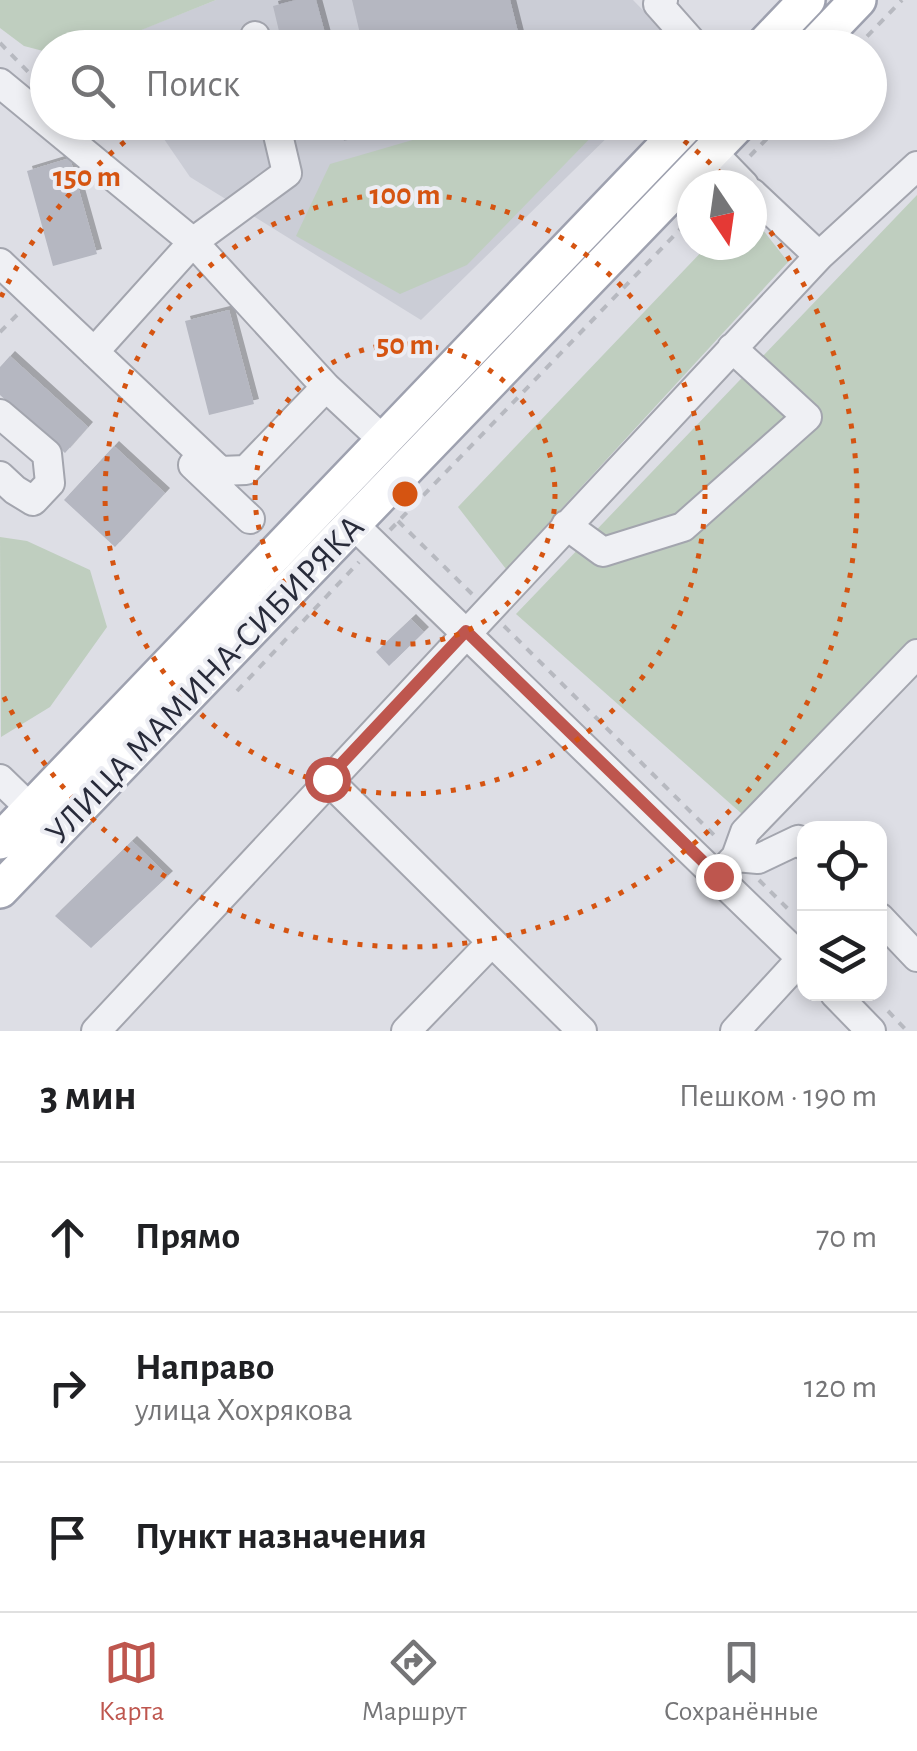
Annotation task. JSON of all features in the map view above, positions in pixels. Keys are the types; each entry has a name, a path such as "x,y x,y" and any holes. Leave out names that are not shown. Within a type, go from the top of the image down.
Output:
{"main road":[{"path":"777,30 806,0"},
{"path":"829,30 858,0"},
{"name":"УЛИЦА МАМИНА-СИБИРЯКА","path":"0,842 671,140"},
{"name":"УЛИЦА МАМИНА-СИБИРЯКА","path":"0,890 364,535 734,155"}],"street":[{"path":"662,0 658,4 681,30"},
{"path":"5,98 30,117"},
{"path":"60,140 192,242 326,387 384,441"},
{"path":"94,352 192,242 287,173 279,140"},
{"path":"734,155 819,256"},
{"path":"106,1028 327,779 486,609 819,256 917,166"},
{"path":"0,263 220,471 246,470 326,387"},
{"path":"0,281 250,520"},
{"path":"566,524 603,552 683,526 807,418 732,348"},
{"path":"0,414 47,454 50,483 34,501 0,476"},
{"path":"364,535 727,866 797,953"},
{"path":"727,866 745,832 917,654"},
{"path":"0,779 32,810"},
{"path":"327,779 582,1031"},
{"path":"727,866 758,859 797,840"},
{"path":"887,926 917,958"},
{"path":"406,1031 492,942"},
{"path":"735,1031 797,966"},
{"path":"842,1001 870,1031"}],"path":[{"path":"873,30 902,0"},
{"path":"0,43 30,74"},
{"path":"734,155 756,140"},
{"path":"677,233 398,521 727,866 791,912"},
{"path":"0,332 26,306"},
{"path":"237,690 364,535"}],"shaded area":[{"path":"216,0 633,0 662,30 141,30"},
{"path":"165,140 605,140 421,320 190,177"}],"green space":[{"path":"0,0 216,0 141,30 30,30 30,48 0,28"},
{"path":"413,140 588,140 467,265 400,294 296,236 330,164"},
{"path":"917,195 917,664 759,829 516,614"},
{"path":"767,235 788,262 506,569 458,507 694,260 767,260"},
{"path":"0,537 27,541 90,570 107,627 50,707 1,737"}],"building":[{"path":"316,0 324,30 279,30 273,6"},
{"path":"352,0 510,0 518,30 359,30"},
{"path":"70,158 97,254 53,266 27,171"},
{"path":"229,310 254,404 209,415 185,321"},
{"path":"10,356 88,427 65,453 0,395 0,367"},
{"path":"114,446 165,493 115,547 64,500"},
{"path":"411,619 424,632 389,666 376,652"},
{"path":"132,841 168,876 91,948 55,916"}],"route":[{"path":"327,779 466,631 718,876"}]}
